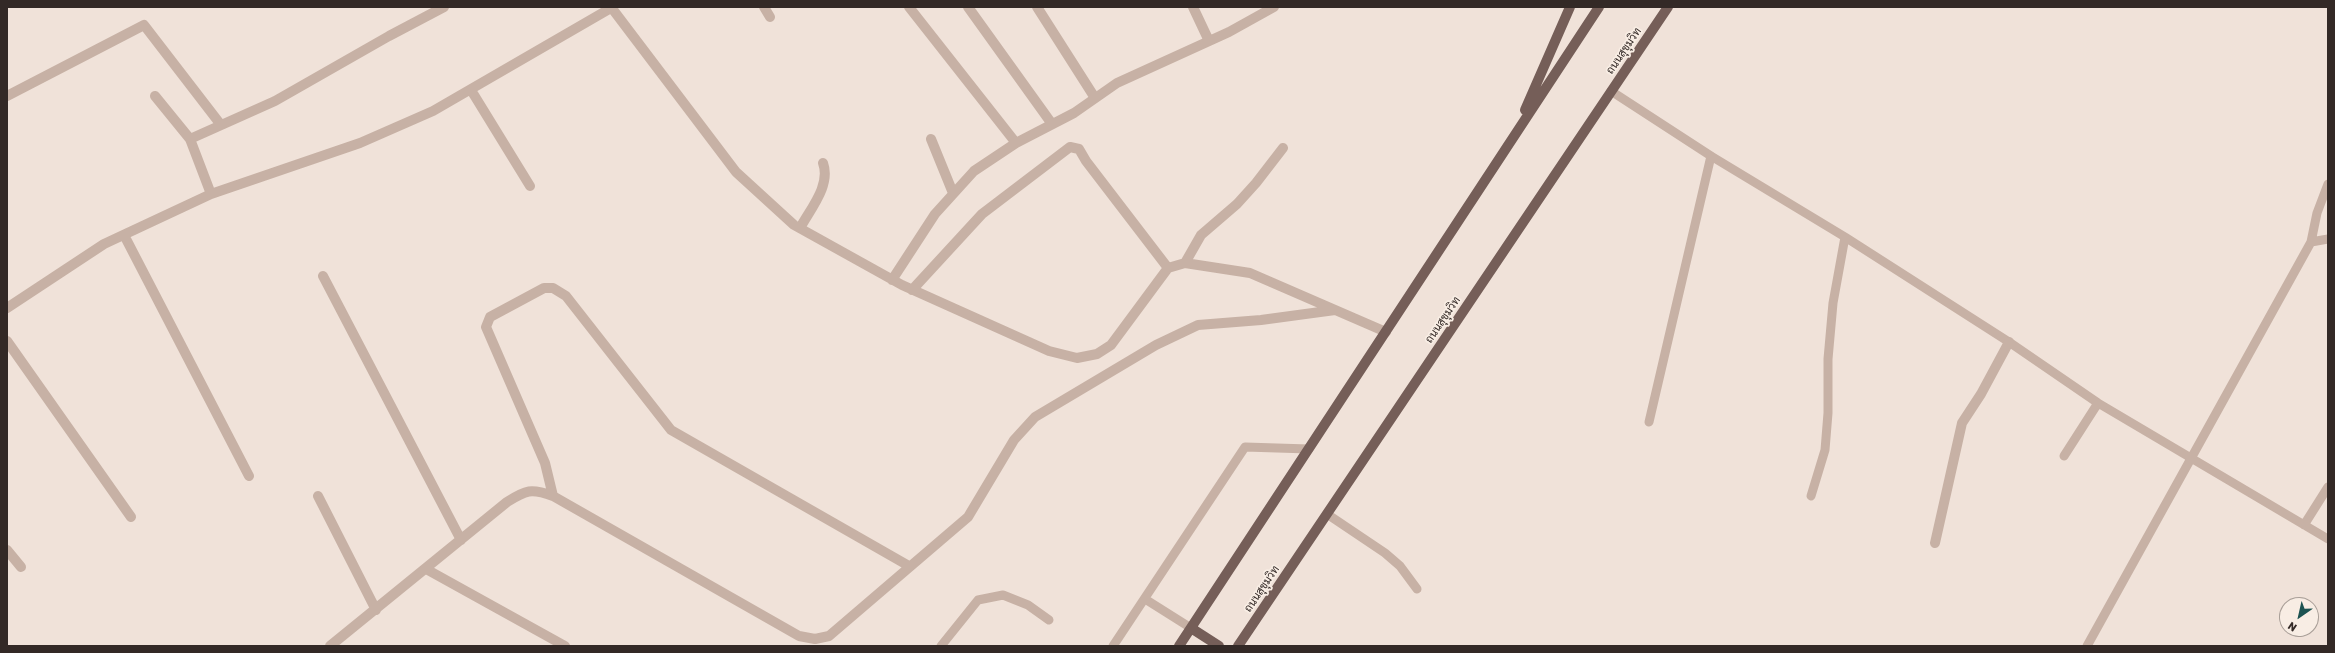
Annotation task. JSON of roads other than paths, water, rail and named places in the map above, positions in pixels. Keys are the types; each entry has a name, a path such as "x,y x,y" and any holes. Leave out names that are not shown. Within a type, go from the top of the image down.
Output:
{"main road":[{"path":"1515,134 1570,7"},
{"path":"1179,646 1599,7"},
{"name":"ถนนสุขุมวิท","path":"1238,646 1668,7"},
{"path":"1191,628 1218,646"}],"street":[{"path":"190,139 275,102 388,36 444,7"},
{"path":"764,7 770,16"},
{"path":"909,7 1016,143"},
{"path":"968,7 1052,124"},
{"path":"1037,7 1095,98"},
{"path":"1193,7 1209,41"},
{"path":"892,280 934,214 974,171 1016,143 1074,113 1117,83 1209,41 1274,7"},
{"path":"7,308 104,244 211,194 360,143 433,111 611,8 736,172 794,225 912,290 1049,351 1077,358 1097,354 1111,345 1168,268 1185,263 1250,273 1386,332"},
{"path":"7,96 144,25 221,126"},
{"path":"471,90 530,186"},
{"path":"155,96 190,139 211,194"},
{"path":"931,139 953,193"},
{"path":"912,290 982,214 1070,147 1079,149 1086,161 1168,268"},
{"path":"1185,263 1201,235 1242,198 1283,148"},
{"path":"800,228 824,186 826,173 823,163"},
{"path":"124,235 249,476"},
{"path":"323,276 461,540"},
{"path":"553,496 545,463 486,328 490,317 544,288 553,288 566,296 671,430 909,566"},
{"path":"330,646 507,502 523,493 536,490 553,496 800,636 815,639 829,636 968,517 1014,440 1035,417 1156,345 1198,325 1261,320 1335,310"},
{"path":"7,341 131,517"},
{"path":"1935,543 1962,423 1981,394 2009,342"},
{"path":"318,496 376,610"},
{"path":"7,550 21,567"},
{"path":"426,569 565,646"}],"lane":[{"path":"1611,91 1711,156 1845,236 2009,342 2098,403 2328,538"},
{"path":"1649,422 1711,156"},
{"path":"2087,646 2311,242 2317,213 2328,184"},
{"path":"1811,496 1825,450 1828,413 1828,359 1833,303 1845,236"},
{"path":"2311,242 2328,239"},
{"path":"2064,456 2098,403"},
{"path":"1113,646 1245,447 1309,450"},
{"path":"2304,525 2328,487"},
{"path":"1327,514 1385,553 1400,566 1417,589"},
{"path":"940,646 978,600 1003,595 1028,605 1049,620"},
{"path":"1145,599 1191,628"}]}
